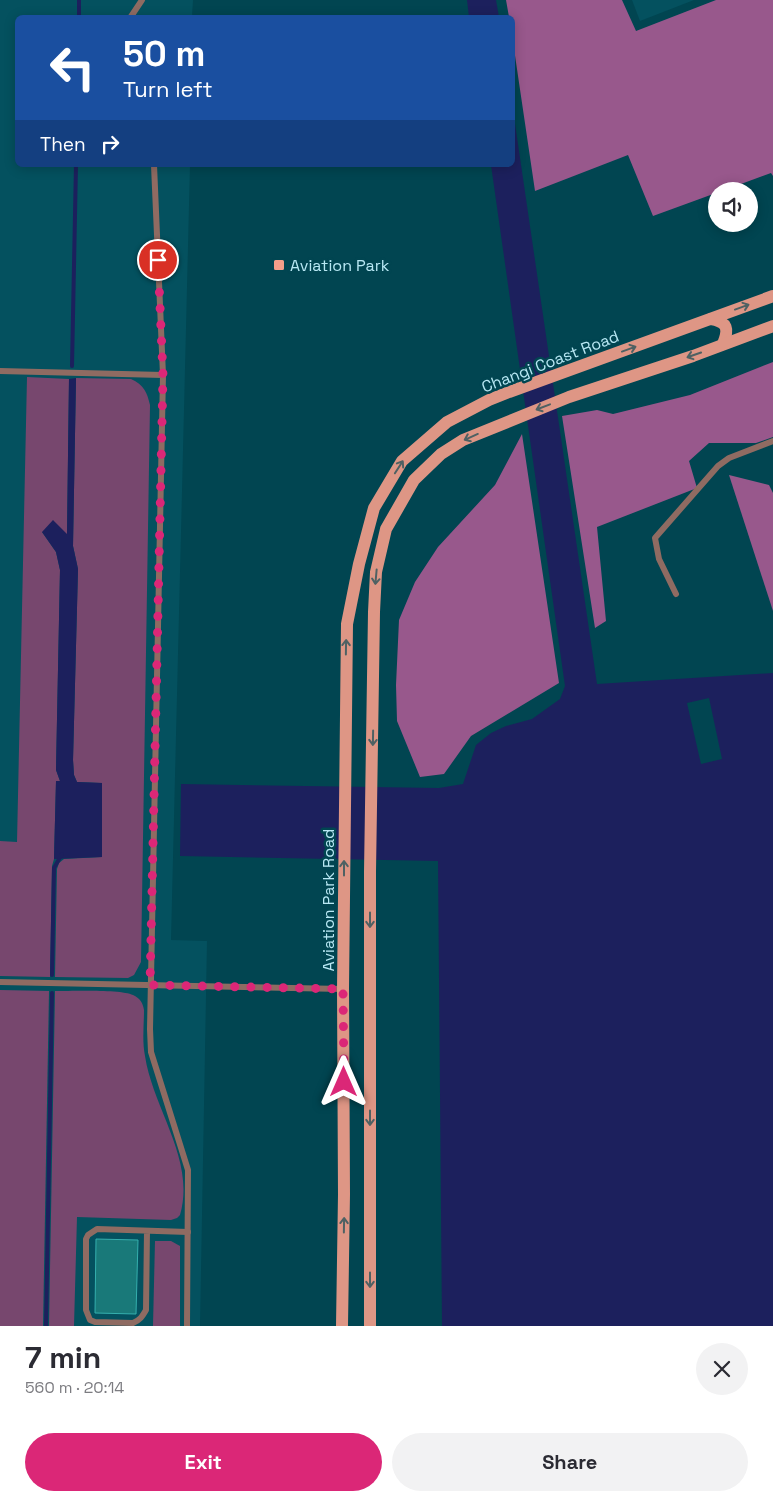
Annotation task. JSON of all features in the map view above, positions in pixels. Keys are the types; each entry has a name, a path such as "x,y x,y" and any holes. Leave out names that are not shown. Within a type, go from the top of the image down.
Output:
{"main road":[{"name":"Changi Coast Road","path":"374,508 402,461 447,422 489,400 509,392 773,296"},
{"path":"711,319 721,321 725,325 726,337 723,344"},
{"path":"370,1326 370,872 376,572 386,529 414,480 441,454 463,440 569,397 773,326"},
{"name":"Aviation Park Road","path":"342,1326 347,624 359,564 374,508"}],"lane":[{"path":"132,15 142,0"},
{"path":"154,167 163,375 150,1029 152,1052 188,1170 186,1326"},
{"path":"0,371 163,375"},
{"path":"676,594 659,559 655,538 718,466 729,458 773,441"},
{"path":"0,982 343,989"},
{"path":"147,1231 146,1310 143,1316 139,1321 133,1323 95,1322 90,1320 86,1310 86,1239 88,1235 98,1229 188,1232"}],"shaded area":[{"path":"0,0 193,0 192,15 15,15 15,167 190,167 171,940 207,941 200,1326 0,1326"},
{"path":"467,0 496,0 499,15 469,15"},
{"path":"506,0 622,0 636,31 716,0 773,0 773,176 771,173 746,182 708,182 708,196 653,216 628,155 535,191 515,56 515,15 509,15"},
{"path":"632,0 694,0 640,21"},
{"path":"515,124 597,684 773,673 773,1326 442,1326 438,861 180,856 181,784 439,788 463,784 476,745 491,733 506,726 532,719 560,699 565,686 491,167 515,167"},
{"path":"773,362 773,437 756,443 709,443 689,461 697,488 597,527 606,621 595,628 562,416 597,410 613,414 690,395"},
{"path":"27,377 69,379 67,535 42,532 56,552 60,570 56,770 60,781 56,782 50,977 0,976 0,841 17,842"},
{"path":"76,378 131,379 144,389 150,405 141,962 134,975 128,978 55,977 57,869 59,863 64,859 102,857 102,783 77,782 74,775 73,760 78,569 73,546"},
{"path":"76,378 73,546 78,569 73,760 74,775 77,782 102,783 102,857 54,859 56,781 60,781 56,770 60,570 56,552 42,532 53,520 67,534 69,379"},
{"path":"522,434 559,683 471,736 444,774 420,777 397,721 396,685 399,620 415,582 438,547 495,485"},
{"path":"729,475 769,485 773,493 773,611"},
{"path":"0,990 49,991 43,1326 0,1326"},
{"path":"55,991 127,993 141,1001 144,1010 144,1050 149,1076 172,1135 182,1174 183,1195 180,1215 177,1218 171,1220 77,1217 74,1326 49,1326"},
{"path":"155,1241 171,1241 180,1246 180,1326 153,1326"}],"pier":[{"path":"709,698 722,759 701,764 687,703"}],"building":[{"path":"96,1239 138,1240 136,1314 95,1313"}],"waterway":[{"path":"79,0 79,15"},
{"path":"72,366 76,167"},
{"path":"52,975 54,868 62,854"},
{"path":"46,1326 52,993"}],"place":[{"name":"Aviation Park","path":"279,265"}],"route":[{"path":"158,260 163,375 150,985 343,989 344,1082"}]}
